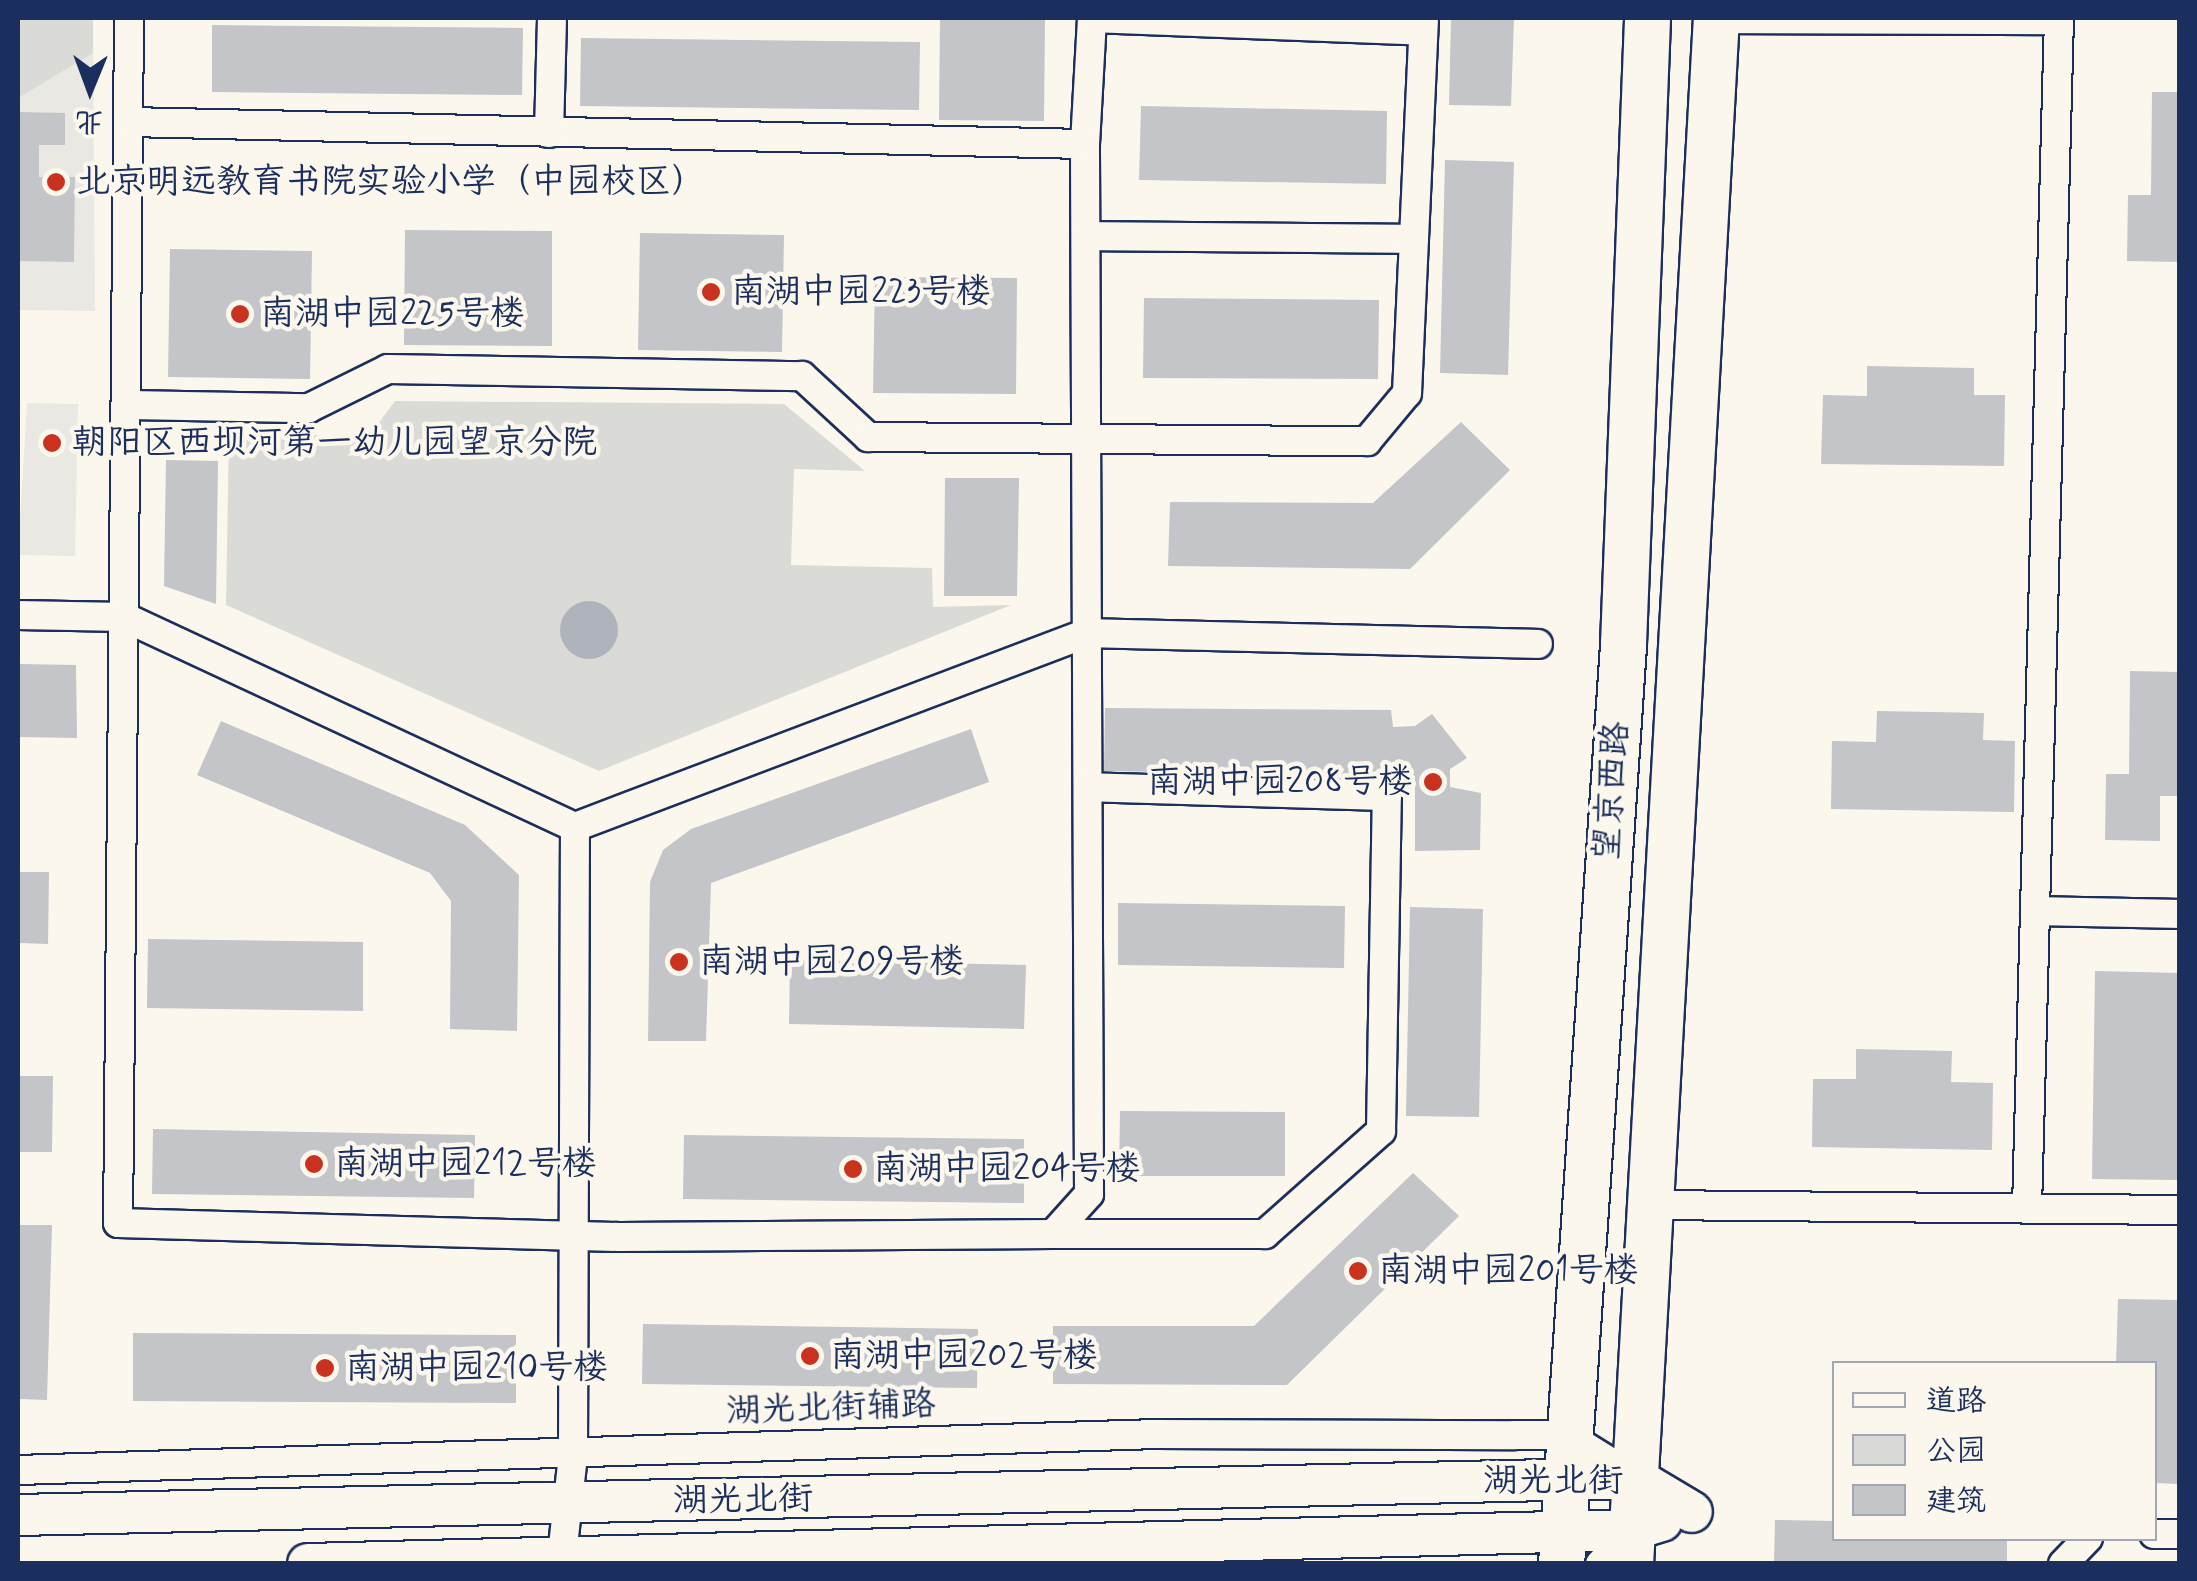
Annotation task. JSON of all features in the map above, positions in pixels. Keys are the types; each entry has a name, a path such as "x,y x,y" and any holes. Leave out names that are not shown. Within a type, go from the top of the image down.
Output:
{"main road":[{"name":"望京西路","path":"1562,1546 1623,644 1647,18"},
{"name":"望京西路","path":"1631,1547 1716,18"}],"street":[{"path":"129,18 129,405 118,1222 573,1236 1265,1234 1381,1131 1387,796 1088,788"},
{"path":"549,134 552,18"},
{"path":"129,405 308,408 388,369 802,376 868,437 1090,438 1366,441 1407,393 1423,24 1092,18 1085,144 1090,438 1089,1194 1052,1234"},
{"path":"1716,18 2057,19 2027,1208"},
{"path":"129,122 1085,144"},
{"path":"1088,236 1414,239"},
{"path":"18,614 124,617 575,827 1087,633 1538,644"},
{"path":"561,1560 574,1455 575,827"},
{"path":"2036,911 2180,914"},
{"path":"1650,1205 2180,1210"},
{"name":"湖光北街辅路","path":"18,1470 1156,1434 1566,1457"},
{"name":"湖光北街","path":"18,1515 565,1504 1566,1457 1635,1478 1692,1512 1631,1547 308,1564"},
{"path":"2062,1564 2085,1541"},
{"path":"1600,1564 1631,1547"}],"shaded area":[{"name":"北京明远教育书院实验小学（中园校区）","path":"18,18 93,18 95,311 18,310"},
{"name":"朝阳区西坝河第一幼儿园望京分院","path":"27,403 78,404 75,556 18,555"},
{"path":"589,601 610,609 618,630 610,651 589,659 568,651 560,630 568,609"}],"green space":[{"path":"18,18 93,18 93,53 18,98"},
{"path":"395,401 784,404 865,471 794,469 791,565 932,568 933,607 1011,605 599,771 226,605 229,433 369,436"}],"building":[{"path":"940,18 1045,18 1044,121 939,120"},
{"path":"1451,18 1514,18 1511,106 1449,105"},
{"path":"212,25 523,28 522,95 212,92"},
{"path":"581,38 920,42 919,110 580,106"},
{"path":"2152,92 2180,92 2180,262 2127,261 2128,195 2151,195"},
{"path":"1141,106 1387,111 1386,184 1139,180"},
{"path":"18,112 65,113 65,145 39,145 39,177 75,177 74,262 18,261"},
{"path":"1445,160 1514,162 1508,375 1440,373"},
{"path":"405,230 552,231 552,346 404,345"},
{"name":"南湖中园223号楼","path":"640,233 784,235 782,352 638,350"},
{"name":"南湖中园225号楼","path":"170,249 312,251 310,379 168,377"},
{"path":"875,277 1017,278 1016,394 873,393"},
{"path":"1144,298 1379,300 1378,379 1143,378"},
{"path":"1867,366 1974,368 1974,395 2005,395 2004,466 1821,464 1823,395 1867,396"},
{"path":"1461,422 1510,470 1410,569 1168,566 1170,502 1373,503"},
{"path":"166,460 218,461 216,604 164,586"},
{"path":"945,478 1019,478 1017,596 944,596"},
{"path":"18,664 76,665 77,738 18,737"},
{"path":"2130,671 2180,672 2180,796 2160,796 2160,841 2105,840 2106,774 2129,774"},
{"name":"南湖中园208号楼","path":"1105,708 1391,710 1393,727 1415,726 1432,714 1467,758 1450,769 1450,787 1481,793 1480,850 1415,851 1415,776 1104,771"},
{"path":"1877,711 1984,713 1983,740 2015,741 2014,812 1831,809 1832,741 1876,742"},
{"path":"221,721 465,825 519,875 517,1031 450,1029 451,901 430,873 197,775"},
{"name":"南湖中园209号楼","path":"971,729 989,782 711,883 706,1041 648,1041 650,882 663,850 691,829"},
{"path":"18,872 49,872 48,944 18,943"},
{"path":"1118,903 1345,906 1344,968 1118,965"},
{"path":"1410,907 1483,909 1479,1117 1406,1116"},
{"path":"148,939 363,942 363,1011 147,1008"},
{"path":"790,960 1026,965 1024,1029 789,1024"},
{"path":"2095,971 2180,973 2180,1180 2092,1179"},
{"path":"1856,1049 1952,1051 1951,1082 1993,1083 1992,1150 1812,1147 1813,1079 1856,1079"},
{"path":"18,1076 53,1076 52,1152 18,1152"},
{"path":"1120,1111 1285,1112 1285,1176 1119,1176"},
{"name":"南湖中园212号楼","path":"153,1129 475,1135 474,1198 152,1194"},
{"name":"南湖中园204号楼","path":"684,1135 1024,1139 1024,1203 683,1199"},
{"name":"南湖中园201号楼","path":"1413,1173 1459,1216 1287,1385 1053,1384 1053,1326 1254,1326"},
{"path":"18,1225 52,1225 47,1400 18,1399"},
{"path":"2118,1299 2180,1300 2180,1484 2157,1483 2157,1361 2116,1361"},
{"name":"南湖中园202号楼","path":"643,1324 978,1329 977,1388 642,1384"},
{"name":"南湖中园210号楼","path":"133,1333 516,1335 516,1403 133,1401"},
{"path":"1775,1520 1832,1521 1832,1541 2007,1541 2007,1564 1774,1564"}],"place":[{"name":"北京明远教育书院实验小学（中园校区）","path":"56,182"},
{"name":"南湖中园223号楼","path":"711,292"},
{"name":"南湖中园225号楼","path":"240,314"},
{"name":"朝阳区西坝河第一幼儿园望京分院","path":"52,443"},
{"name":"南湖中园208号楼","path":"1433,782"},
{"name":"南湖中园209号楼","path":"679,962"},
{"name":"南湖中园212号楼","path":"314,1164"},
{"name":"南湖中园204号楼","path":"853,1169"},
{"name":"南湖中园201号楼","path":"1358,1271"},
{"name":"南湖中园202号楼","path":"810,1356"},
{"name":"南湖中园210号楼","path":"325,1368"}]}
